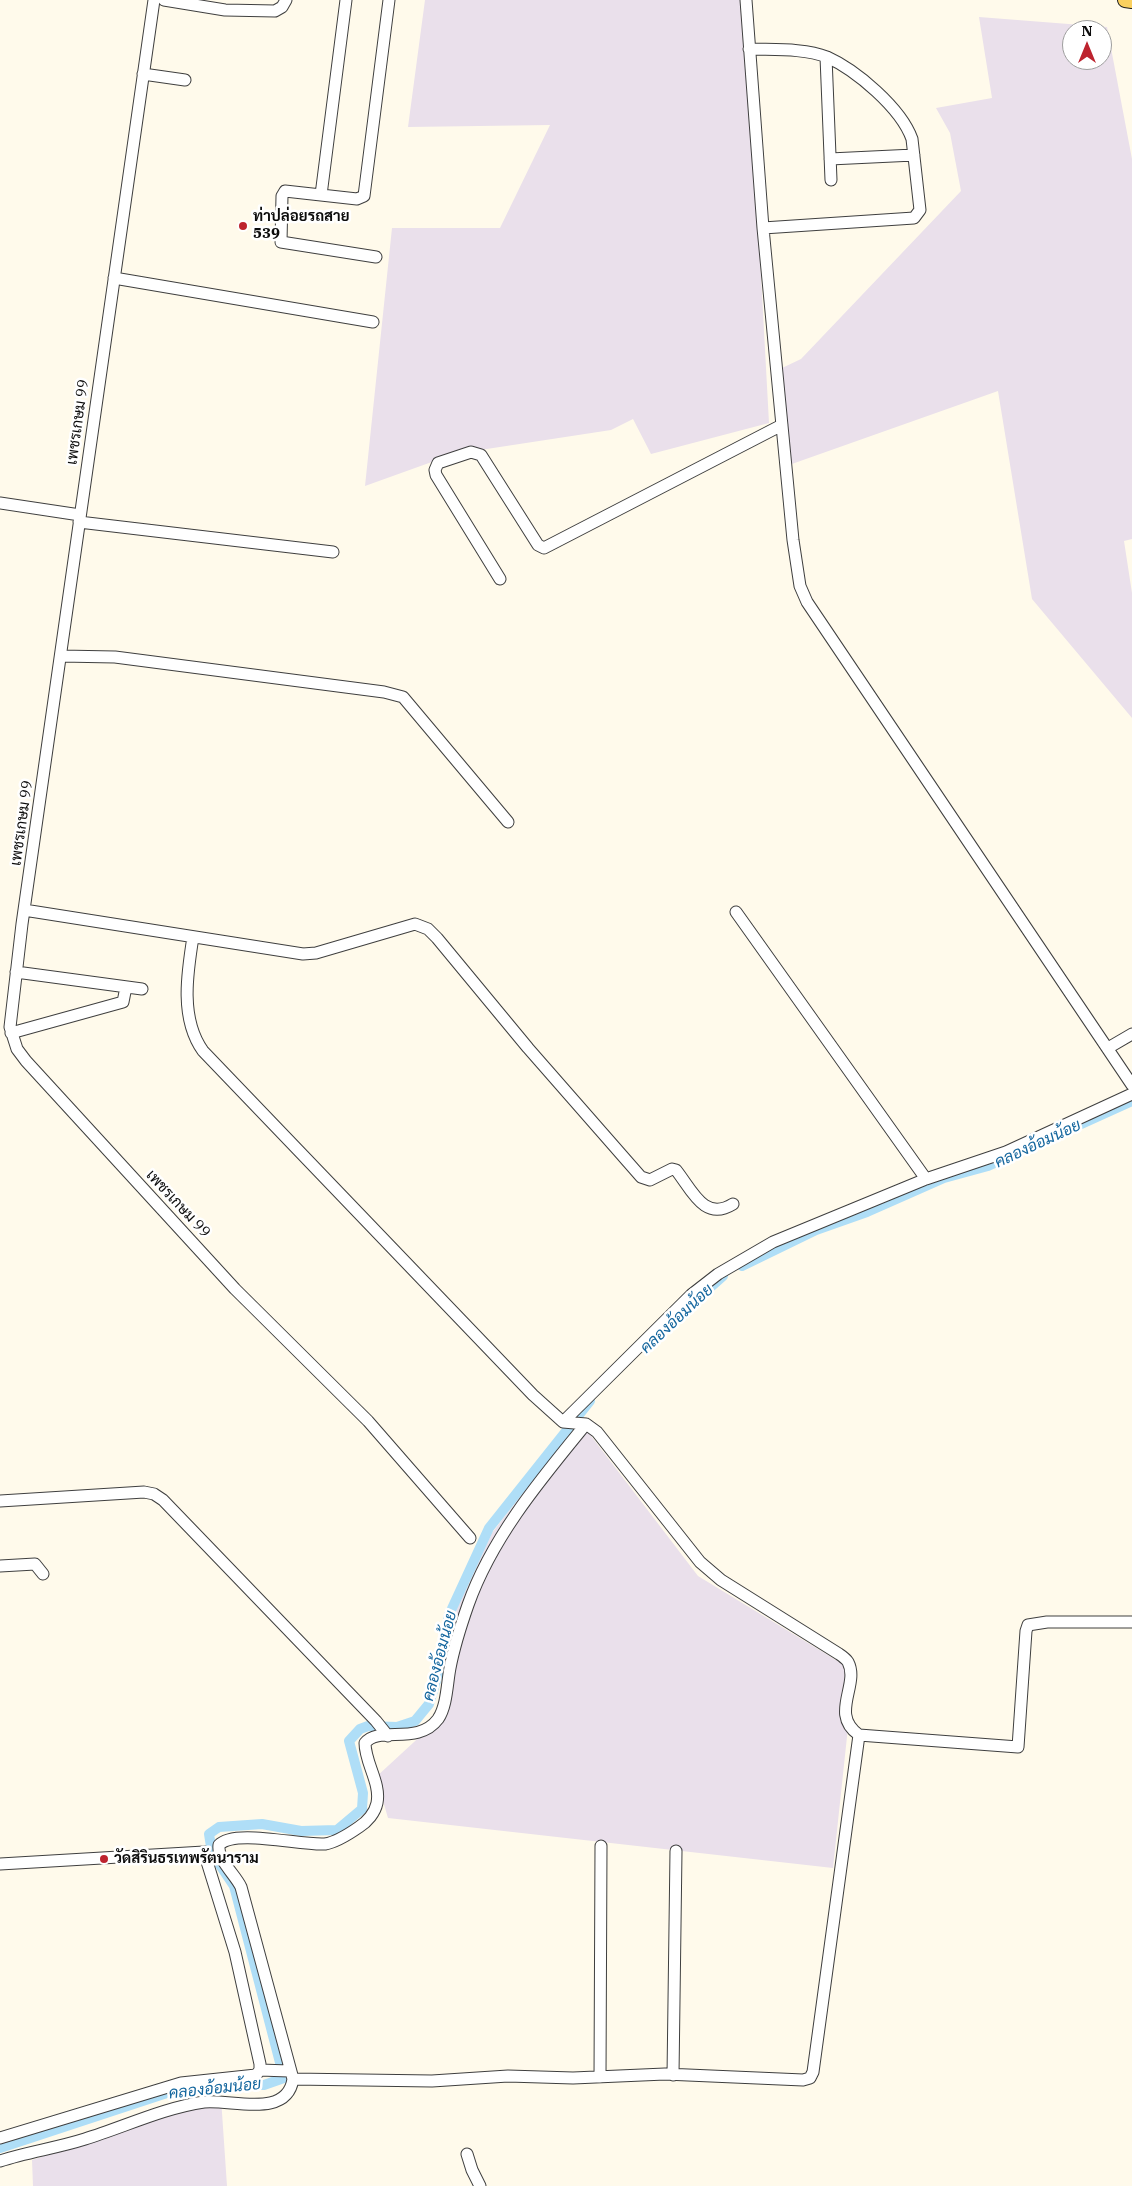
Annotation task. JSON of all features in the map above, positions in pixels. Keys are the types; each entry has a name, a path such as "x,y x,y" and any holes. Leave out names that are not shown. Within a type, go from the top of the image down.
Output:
{"main road":[{"path":"1125,0 1132,1"}],"street":[{"name":"เพชรเกษม 99","path":"154,0 7,1030 17,1050 26,1061 235,1289 368,1421 470,1538"},
{"path":"164,0 225,10 275,11 282,7 286,0"},
{"path":"321,195 346,0"},
{"path":"376,257 281,242 283,193 285,191 357,198 364,196 389,0"},
{"path":"746,0 763,228 795,556 800,586 806,602 1132,1085"},
{"path":"750,49 814,54 826,57 874,90 898,114 909,130 914,155 920,210 914,218 763,228"},
{"path":"826,57 831,180"},
{"path":"143,74 185,80"},
{"path":"830,159 914,155"},
{"path":"114,278 373,322"},
{"path":"500,579 436,475 435,470 438,463 471,452 481,455 538,545 544,548 782,425"},
{"path":"0,503 80,518 334,552"},
{"path":"61,656 115,657 384,692 403,697 508,822"},
{"path":"24,910 303,954 316,953 415,924 421,925 437,938 528,1048 641,1177 650,1180 672,1168 676,1170 708,1209 719,1211 733,1204"},
{"path":"736,912 926,1179"},
{"path":"193,937 187,972 191,1023 194,1038 204,1051 533,1395 566,1422 585,1424 603,1439 700,1562 710,1572 839,1654 848,1662 846,1719 848,1726 859,1734 1018,1747 1026,1630 1028,1625 1047,1622 1132,1622"},
{"path":"16,972 142,989"},
{"path":"7,1030 123,1002 126,987"},
{"path":"1108,1048 1132,1034"},
{"path":"566,1422 691,1295 718,1274 773,1242 926,1179 1006,1152 1132,1094"},
{"path":"0,2161 83,2140 176,2108 224,2101 261,2106 283,2098 290,2079 241,1887 238,1878 219,1855 219,1845 227,1839 254,1838 325,1844 350,1833 364,1824 374,1812 378,1803 377,1790 365,1743 373,1737 419,1733 436,1721 442,1712 451,1664 468,1604 520,1507 585,1424"},
{"path":"0,1501 144,1492 154,1494 163,1500 277,1616 387,1735"},
{"path":"0,1566 35,1564 43,1574"},
{"path":"0,1864 204,1852 235,1952 260,2064 264,2071 290,2079 432,2081 508,2076 600,2077 673,2075 803,2080 810,2078 814,2062 859,1734"},
{"path":"600,2077 601,1846"},
{"path":"673,2075 676,1851"},
{"path":"0,2138 138,2094 181,2083 248,2077 264,2071"},
{"path":"467,2154 480,2186"}],"shaded area":[{"path":"425,0 746,0 769,423 651,454 633,419 611,430 454,454 365,486 392,228 500,228 550,125 408,127"},
{"path":"979,17 1062,23 1062,70 1112,70 1112,53 1132,159 1132,539 1124,541 1132,593 1132,718 1032,599 998,391 789,465 780,369 801,359 961,191 950,133 936,108 992,98"},
{"path":"585,1428 698,1576 854,1671 833,1868 388,1818 376,1777 439,1719 457,1609 492,1533 566,1437"},
{"path":"221,2098 227,2186 33,2186 32,2160"}],"waterway":[{"name":"คลองอ้อมน้อย","path":"1035,1145 1132,1101"},
{"name":"คลองอ้อมน้อย","path":"742,1266 816,1230 867,1212 944,1178 988,1166 1017,1153"},
{"name":"คลองอ้อมน้อย","path":"667,1326 723,1276"},
{"name":"คลองอ้อมน้อย","path":"0,2148 170,2092 222,2085 264,2085 284,2078 234,1886 212,1853 209,1834 219,1827 262,1824 301,1831 337,1830 362,1809 363,1793 349,1741 360,1729 368,1726 397,1727 415,1721 429,1704 439,1671 449,1615 489,1528 590,1401"}],"place":[{"name":"ท่าปล่อยรถสาย 539","path":"243,226"},
{"name":"วัดสิรินธรเทพรัตนาราม","path":"104,1859"}]}
